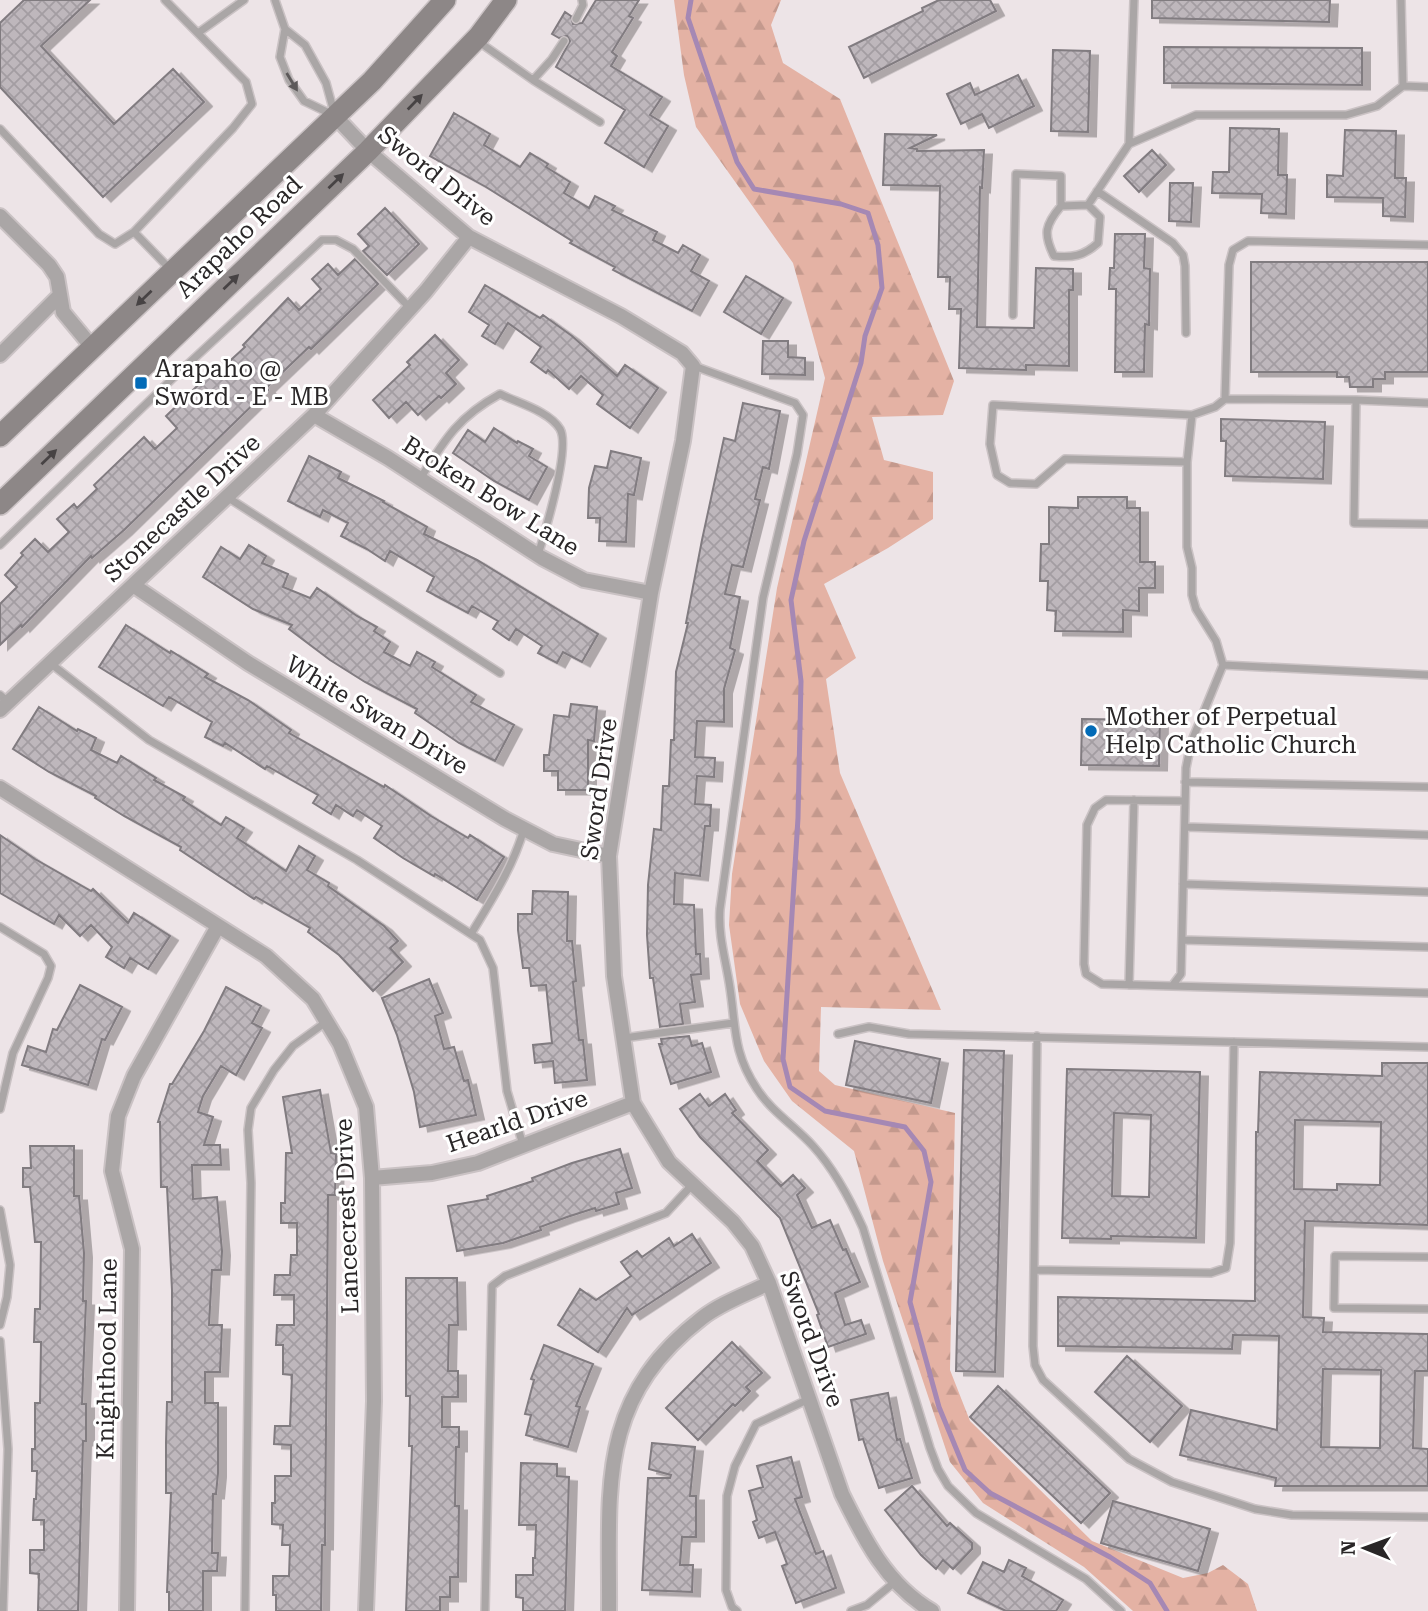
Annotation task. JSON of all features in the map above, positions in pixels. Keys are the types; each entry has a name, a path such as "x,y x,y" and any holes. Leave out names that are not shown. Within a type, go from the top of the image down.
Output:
{"main road":[{"name":"Arapaho Road","path":"0,436 372,81 445,0"},
{"name":"Arapaho Road","path":"0,504 368,151 476,39 506,0"}],"street":[{"name":"Sword Drive","path":"335,116 368,151 469,237 621,316 682,353 693,366 682,441 651,593 610,856 614,975 633,1103 669,1162 733,1223 752,1246 769,1283 842,1494 869,1547 896,1581 920,1605 932,1611"},
{"path":"0,216 49,265 57,277 63,312 92,347"},
{"name":"Stonecastle Drive","path":"3,702 50,663 314,415 410,308 469,237"},
{"path":"0,355 60,295"},
{"name":"Broken Bow Lane","path":"314,415 538,555 584,580 651,593"},
{"name":"White Swan Drive","path":"133,585 248,663 524,829 553,844 610,856"},
{"name":"Lancecrest Drive","path":"0,788 266,956 313,999 340,1044 366,1107 372,1178 374,1401 366,1611"},
{"name":"Knighthood Lane","path":"127,1611 132,1249 112,1171 118,1116 134,1076 218,926"},
{"name":"Hearld Drive","path":"372,1178 432,1173 478,1163 633,1103"},
{"path":"609,1611 612,1466 625,1412 645,1376 670,1347 704,1317 769,1283"}],"lane":[{"path":"0,129 99,234 116,244 134,232 233,128 252,104 246,82 165,0"},
{"path":"198,33 244,0"},
{"path":"275,0 285,29 280,57 289,80 304,101 335,116"},
{"path":"576,19 583,5 582,0"},
{"path":"1088,205 1129,144 1134,0"},
{"path":"1401,0 1403,86"},
{"path":"285,29 304,45 326,83 335,116"},
{"path":"476,39 533,80 600,122"},
{"path":"533,80 564,41"},
{"path":"1129,144 1196,115 1346,114 1377,106 1403,86 1428,87"},
{"path":"1013,315 1016,174 1061,176 1060,206 1049,221 1046,241 1054,256 1073,258 1090,251 1098,243 1100,218 1088,205 1060,206"},
{"path":"1097,191 1173,243 1183,255 1185,333"},
{"path":"134,232 173,271"},
{"path":"0,545 173,378 322,240 336,240 354,249 410,308"},
{"path":"1225,399 1229,265 1233,250 1248,241 1428,246"},
{"path":"693,366 795,402 803,415 797,454 764,598 723,881 719,925 738,1052 758,1092 828,1164 859,1218 929,1448 948,1486 976,1513 1086,1578 1121,1611"},
{"path":"420,479 447,437 475,407 500,394 549,418 561,430 563,449 552,505 538,555"},
{"path":"1187,462 1065,459 1036,484 1010,483 997,475 990,444 993,405 1192,415 1215,407 1225,399 1428,402"},
{"path":"1356,400 1354,523 1428,524"},
{"path":"1172,986 1181,974 1185,782 1191,743 1223,665 1216,641 1196,609 1192,595 1192,568 1187,547 1187,462 1192,415"},
{"path":"226,496 500,673"},
{"path":"50,663 149,740 357,860 480,940 493,968 507,1091 523,1145"},
{"path":"1223,665 1428,675"},
{"path":"1185,782 1428,787"},
{"path":"1185,801 1107,800 1095,808 1087,825 1086,974 1102,984 1428,993"},
{"path":"1129,985 1134,800"},
{"path":"1185,827 1428,835"},
{"path":"471,934 520,845 524,829"},
{"path":"1183,884 1428,892"},
{"path":"0,927 44,954 51,966 13,1053 0,1109"},
{"path":"1182,940 1428,947"},
{"path":"245,1611 251,1183 248,1130 251,1108 274,1070 293,1046 327,1021"},
{"path":"623,1038 733,1023"},
{"path":"838,1034 869,1027 909,1034 1428,1047"},
{"path":"1037,1036 1035,1365 1043,1380 1129,1460 1172,1482 1255,1509 1292,1515 1428,1517"},
{"path":"1034,1270 1211,1273 1226,1268 1230,1243 1234,1042"},
{"path":"485,1611 492,1286 505,1276 666,1213 692,1185"},
{"path":"0,1210 10,1265 7,1297 0,1325"},
{"path":"1428,1257 1335,1256 1334,1308 1428,1308"},
{"path":"0,1341 8,1450 3,1611"},
{"path":"737,1611 732,1607 726,1590 727,1496 735,1466 756,1424 809,1399"},
{"path":"851,1611 867,1605 896,1581"}],"green space":[{"path":"674,0 781,0 771,25 783,63 840,99 954,381 943,415 872,417 884,460 933,472 933,519 824,584 856,658 826,679 840,773 941,1010 821,1007 819,1071 835,1085 955,1113 950,1370 970,1421 1092,1541 1183,1578 1208,1573 1223,1565 1248,1584 1257,1611 1133,1611 1084,1567 983,1503 950,1462 883,1261 854,1151 792,1101 764,1061 740,1004 729,925 732,874 777,588 825,378 793,263 696,127 684,75"}],"building":[{"path":"24,0 90,0 41,46 114,124 173,69 204,102 103,197 0,87 0,23"},
{"path":"596,0 639,0 629,16 633,18 612,52 617,56 611,66 662,97 650,115 668,126 644,167 605,143 625,110 556,67 570,41 567,36 559,38 552,34 565,12 571,16 573,24 582,23"},
{"path":"939,0 990,0 996,11 864,78 849,47 923,11 922,8"},
{"path":"1152,0 1330,0 1329,22 1152,18"},
{"path":"1164,47 1362,48 1362,85 1164,83"},
{"path":"1053,50 1090,51 1088,132 1051,131"},
{"path":"1018,75 1034,106 989,128 982,114 961,124 947,94 970,83 975,95"},
{"path":"454,113 490,134 484,145 520,167 530,153 548,164 546,167 570,182 564,193 589,208 595,196 615,206 612,210 657,232 653,240 678,253 683,245 700,255 691,271 709,281 692,311 613,270 615,267 570,243 572,241 486,187 430,156"},
{"path":"1230,128 1279,129 1278,175 1287,175 1286,214 1261,213 1262,194 1212,193 1213,172 1229,172"},
{"path":"1345,130 1396,131 1395,178 1406,178 1405,217 1383,216 1383,198 1327,197 1327,175 1343,176"},
{"path":"885,134 937,135 910,148 917,151 984,150 982,188 980,187 977,327 1034,328 1036,268 1073,269 1073,290 1069,290 1069,366 1026,365 1026,370 959,368 961,309 949,309 950,277 938,277 940,186 883,185"},
{"path":"1152,150 1166,165 1139,192 1124,176"},
{"path":"1170,183 1193,183 1191,222 1169,221"},
{"path":"385,208 419,244 387,275 363,251 369,246 358,234"},
{"path":"1115,234 1145,234 1144,268 1150,269 1149,325 1145,324 1144,372 1115,372 1116,289 1109,289 1110,268 1114,268"},
{"path":"355,259 378,284 266,388 268,390 124,530 92,558 91,556 22,627 21,625 0,645 0,604 17,587 5,575 23,555 21,553 35,539 48,552 69,532 57,519 74,504 77,508 97,489 94,485 144,437 155,449 177,428 166,416 218,366 221,369 245,347 243,345 288,298 299,310 321,289 312,279 328,264 338,275"},
{"path":"1251,262 1428,262 1428,372 1385,372 1385,379 1373,379 1373,387 1350,387 1349,377 1337,377 1337,372 1251,372"},
{"path":"746,276 783,298 761,334 724,312"},
{"path":"485,285 540,318 543,315 572,336 617,376 625,365 658,388 630,428 597,404 603,395 581,376 569,389 548,370 546,373 531,362 541,347 508,323 495,344 482,336 489,325 469,312"},
{"path":"435,335 459,360 446,373 456,384 418,415 406,402 389,418 373,400 410,365 407,362"},
{"path":"763,341 788,341 788,357 805,358 805,375 762,374"},
{"path":"743,403 780,411 769,469 763,467 755,499 760,500 743,567 732,565 725,594 740,597 730,648 735,650 724,689 724,722 697,721 695,757 715,758 714,777 697,776 695,804 711,805 710,826 705,826 700,876 675,873 674,904 694,905 696,954 700,954 701,974 691,975 695,1002 680,1004 683,1024 660,1027 653,978 650,978 647,935 648,885 654,829 661,830 663,786 669,786 671,740 674,740 676,672 688,623 702,540 724,438 735,441"},
{"path":"1221,419 1325,422 1323,479 1225,476 1226,441 1221,441"},
{"path":"494,428 517,443 518,441 533,449 529,456 547,467 529,500 494,481 453,453 468,430 485,442"},
{"path":"611,451 641,458 634,495 628,494 626,542 599,541 600,518 588,518 589,488 595,466 607,468"},
{"path":"309,456 341,472 338,478 427,527 424,534 477,560 598,634 582,662 563,652 557,663 538,653 542,646 516,629 509,640 493,629 498,621 472,606 468,613 427,591 434,577 390,551 385,561 341,536 348,523 323,510 320,517 288,501"},
{"path":"1078,497 1127,497 1127,508 1140,508 1140,562 1155,562 1155,588 1139,588 1139,611 1123,610 1123,632 1055,631 1056,611 1047,610 1048,581 1040,581 1041,544 1049,544 1049,507 1078,508"},
{"path":"249,545 266,556 262,563 288,574 283,587 310,598 317,588 377,627 374,631 390,642 384,652 410,666 417,652 435,662 432,667 476,695 471,702 514,725 495,761 459,743 415,713 417,709 330,660 289,629 292,625 253,609 203,577 221,547 240,559"},
{"path":"126,625 208,674 205,677 248,700 291,730 289,733 384,787 385,785 431,816 468,838 470,835 504,857 477,900 403,858 374,838 382,826 357,810 353,816 336,805 331,814 313,803 318,795 267,766 265,769 225,743 223,746 205,737 212,722 169,697 163,706 99,667"},
{"path":"571,704 597,707 594,741 588,740 588,790 558,790 558,771 544,771 544,755 549,755 554,715 569,717"},
{"path":"39,707 77,731 78,729 96,738 91,750 117,763 121,756 156,778 154,780 185,797 183,800 221,825 226,817 244,828 237,838 286,871 299,846 315,856 307,870 329,883 328,886 384,926 398,941 390,948 403,962 373,991 339,955 308,932 310,928 256,897 254,899 180,850 181,847 13,749"},
{"path":"1082,719 1160,720 1159,766 1081,765"},
{"path":"0,835 35,859 91,891 93,889 128,923 134,913 170,936 148,969 130,958 124,968 106,957 112,947 91,925 80,936 59,915 54,924 0,893"},
{"path":"533,891 568,892 567,941 572,941 579,1040 583,1040 587,1080 555,1083 553,1061 535,1063 533,1045 552,1043 546,985 531,986 529,968 523,968 518,930 518,914 532,914"},
{"path":"429,979 443,1013 435,1016 444,1049 454,1047 464,1081 468,1080 476,1115 420,1127 414,1092 397,1035 382,998"},
{"path":"80,985 122,1007 105,1040 102,1039 88,1085 22,1065 28,1046 46,1052 53,1029 57,1030"},
{"path":"226,987 261,1006 252,1023 262,1028 236,1075 221,1066 203,1096 198,1112 213,1117 204,1145 220,1145 221,1165 192,1165 193,1199 217,1197 222,1251 221,1270 212,1270 209,1325 222,1325 220,1372 205,1372 205,1403 218,1403 218,1473 216,1494 213,1494 212,1553 218,1553 217,1571 203,1571 203,1611 169,1611 167,1592 171,1493 166,1493 166,1443 167,1402 172,1402 172,1290 167,1187 161,1187 158,1122 170,1084 204,1031"},
{"path":"689,1036 692,1046 702,1043 711,1072 671,1084 659,1044 662,1044 661,1039"},
{"path":"855,1041 940,1059 931,1103 846,1085"},
{"path":"964,1050 1004,1051 995,1372 956,1371"},
{"path":"1382,1063 1428,1063 1428,1225 1305,1221 1303,1317 1324,1318 1323,1332 1428,1334 1428,1371 1415,1371 1413,1448 1428,1449 1428,1486 1275,1486 1276,1478 1180,1455 1191,1410 1277,1430 1279,1336 1233,1335 1232,1349 1058,1346 1058,1297 1255,1301 1256,1132 1260,1072 1382,1076","holes":["1295,1120 1381,1122 1380,1185 1337,1184 1337,1190 1294,1189","1323,1369 1381,1370 1380,1448 1321,1447"]},
{"path":"1067,1069 1200,1072 1196,1238 1062,1238","holes":["1114,1113 1151,1115 1149,1197 1112,1196"]},
{"path":"320,1090 331,1153 336,1154 335,1195 328,1195 325,1545 322,1545 321,1611 276,1611 273,1576 289,1576 290,1545 282,1545 283,1525 272,1524 272,1503 275,1503 275,1476 291,1476 291,1445 274,1444 275,1426 290,1426 292,1375 283,1374 283,1345 276,1345 277,1325 294,1325 294,1295 274,1295 275,1275 290,1275 291,1255 297,1255 297,1223 281,1223 281,1203 285,1203 286,1153 292,1153 283,1097"},
{"path":"700,1094 709,1106 725,1094 736,1110 732,1113 768,1150 757,1161 781,1186 793,1175 805,1188 797,1195 812,1228 830,1220 860,1282 835,1293 845,1325 861,1320 866,1334 828,1347 817,1315 819,1314 780,1218 700,1137 680,1109"},
{"path":"30,1146 74,1146 74,1196 79,1196 84,1253 83,1301 86,1301 82,1404 86,1404 86,1441 83,1441 78,1611 38,1611 39,1574 30,1573 30,1550 44,1550 44,1520 33,1520 37,1471 32,1471 32,1449 35,1449 35,1403 40,1403 41,1342 34,1342 35,1309 40,1309 41,1242 35,1242 30,1187 23,1187 23,1168 31,1168"},
{"path":"620,1149 632,1188 616,1193 619,1204 567,1217 540,1227 541,1230 503,1243 457,1251 448,1206 488,1199 487,1196 533,1181 532,1178"},
{"path":"692,1234 711,1263 632,1315 627,1308 598,1352 558,1325 580,1289 596,1300 631,1276 621,1262 637,1251 642,1257 669,1238 674,1246"},
{"path":"406,1278 457,1278 458,1325 449,1325 448,1371 458,1371 458,1397 442,1397 442,1427 459,1427 455,1506 459,1506 458,1577 450,1577 450,1597 440,1597 440,1611 406,1611 412,1446 409,1446 410,1396 406,1396"},
{"path":"732,1342 762,1373 746,1387 750,1391 735,1406 733,1404 698,1440 666,1408"},
{"path":"544,1345 593,1364 576,1406 580,1407 568,1447 526,1435 531,1415 525,1414 534,1380 531,1379"},
{"path":"1127,1356 1182,1406 1150,1442 1095,1392"},
{"path":"998,1386 1110,1493 1081,1523 970,1417"},
{"path":"888,1393 897,1440 900,1439 912,1478 879,1488 863,1439 859,1440 851,1400"},
{"path":"652,1443 695,1447 690,1496 696,1496 696,1537 682,1537 680,1565 693,1565 692,1592 642,1590 648,1478 670,1478 671,1475 649,1469"},
{"path":"791,1457 802,1497 795,1499 816,1554 823,1551 836,1588 796,1603 782,1566 787,1564 775,1532 759,1538 753,1522 757,1520 749,1491 763,1487 757,1466"},
{"path":"521,1463 557,1464 557,1476 569,1477 565,1611 523,1611 523,1598 516,1597 516,1575 533,1575 535,1558 536,1525 519,1525"},
{"path":"912,1486 947,1526 950,1523 972,1543 972,1549 953,1569 943,1560 936,1569 921,1555 885,1510"},
{"path":"1113,1501 1210,1529 1198,1571 1101,1543"},
{"path":"1009,1560 1026,1568 1022,1576 1063,1600 1056,1611 1006,1611 968,1593 983,1562 1004,1572"}],"waterway":[{"path":"691,0 688,18 737,162 754,189 841,204 868,213 878,245 882,288 865,336 861,363 804,541 791,600 801,681 798,818 783,1059 790,1087 825,1111 905,1127 924,1151 931,1182 910,1302 939,1407 965,1470 990,1493 1110,1557 1150,1583 1167,1611"}],"place":[{"name":"Arapaho @ Sword - E - MB","path":"141,383"},
{"name":"Mother of Perpetual Help Catholic Church","path":"1091,731"}]}
